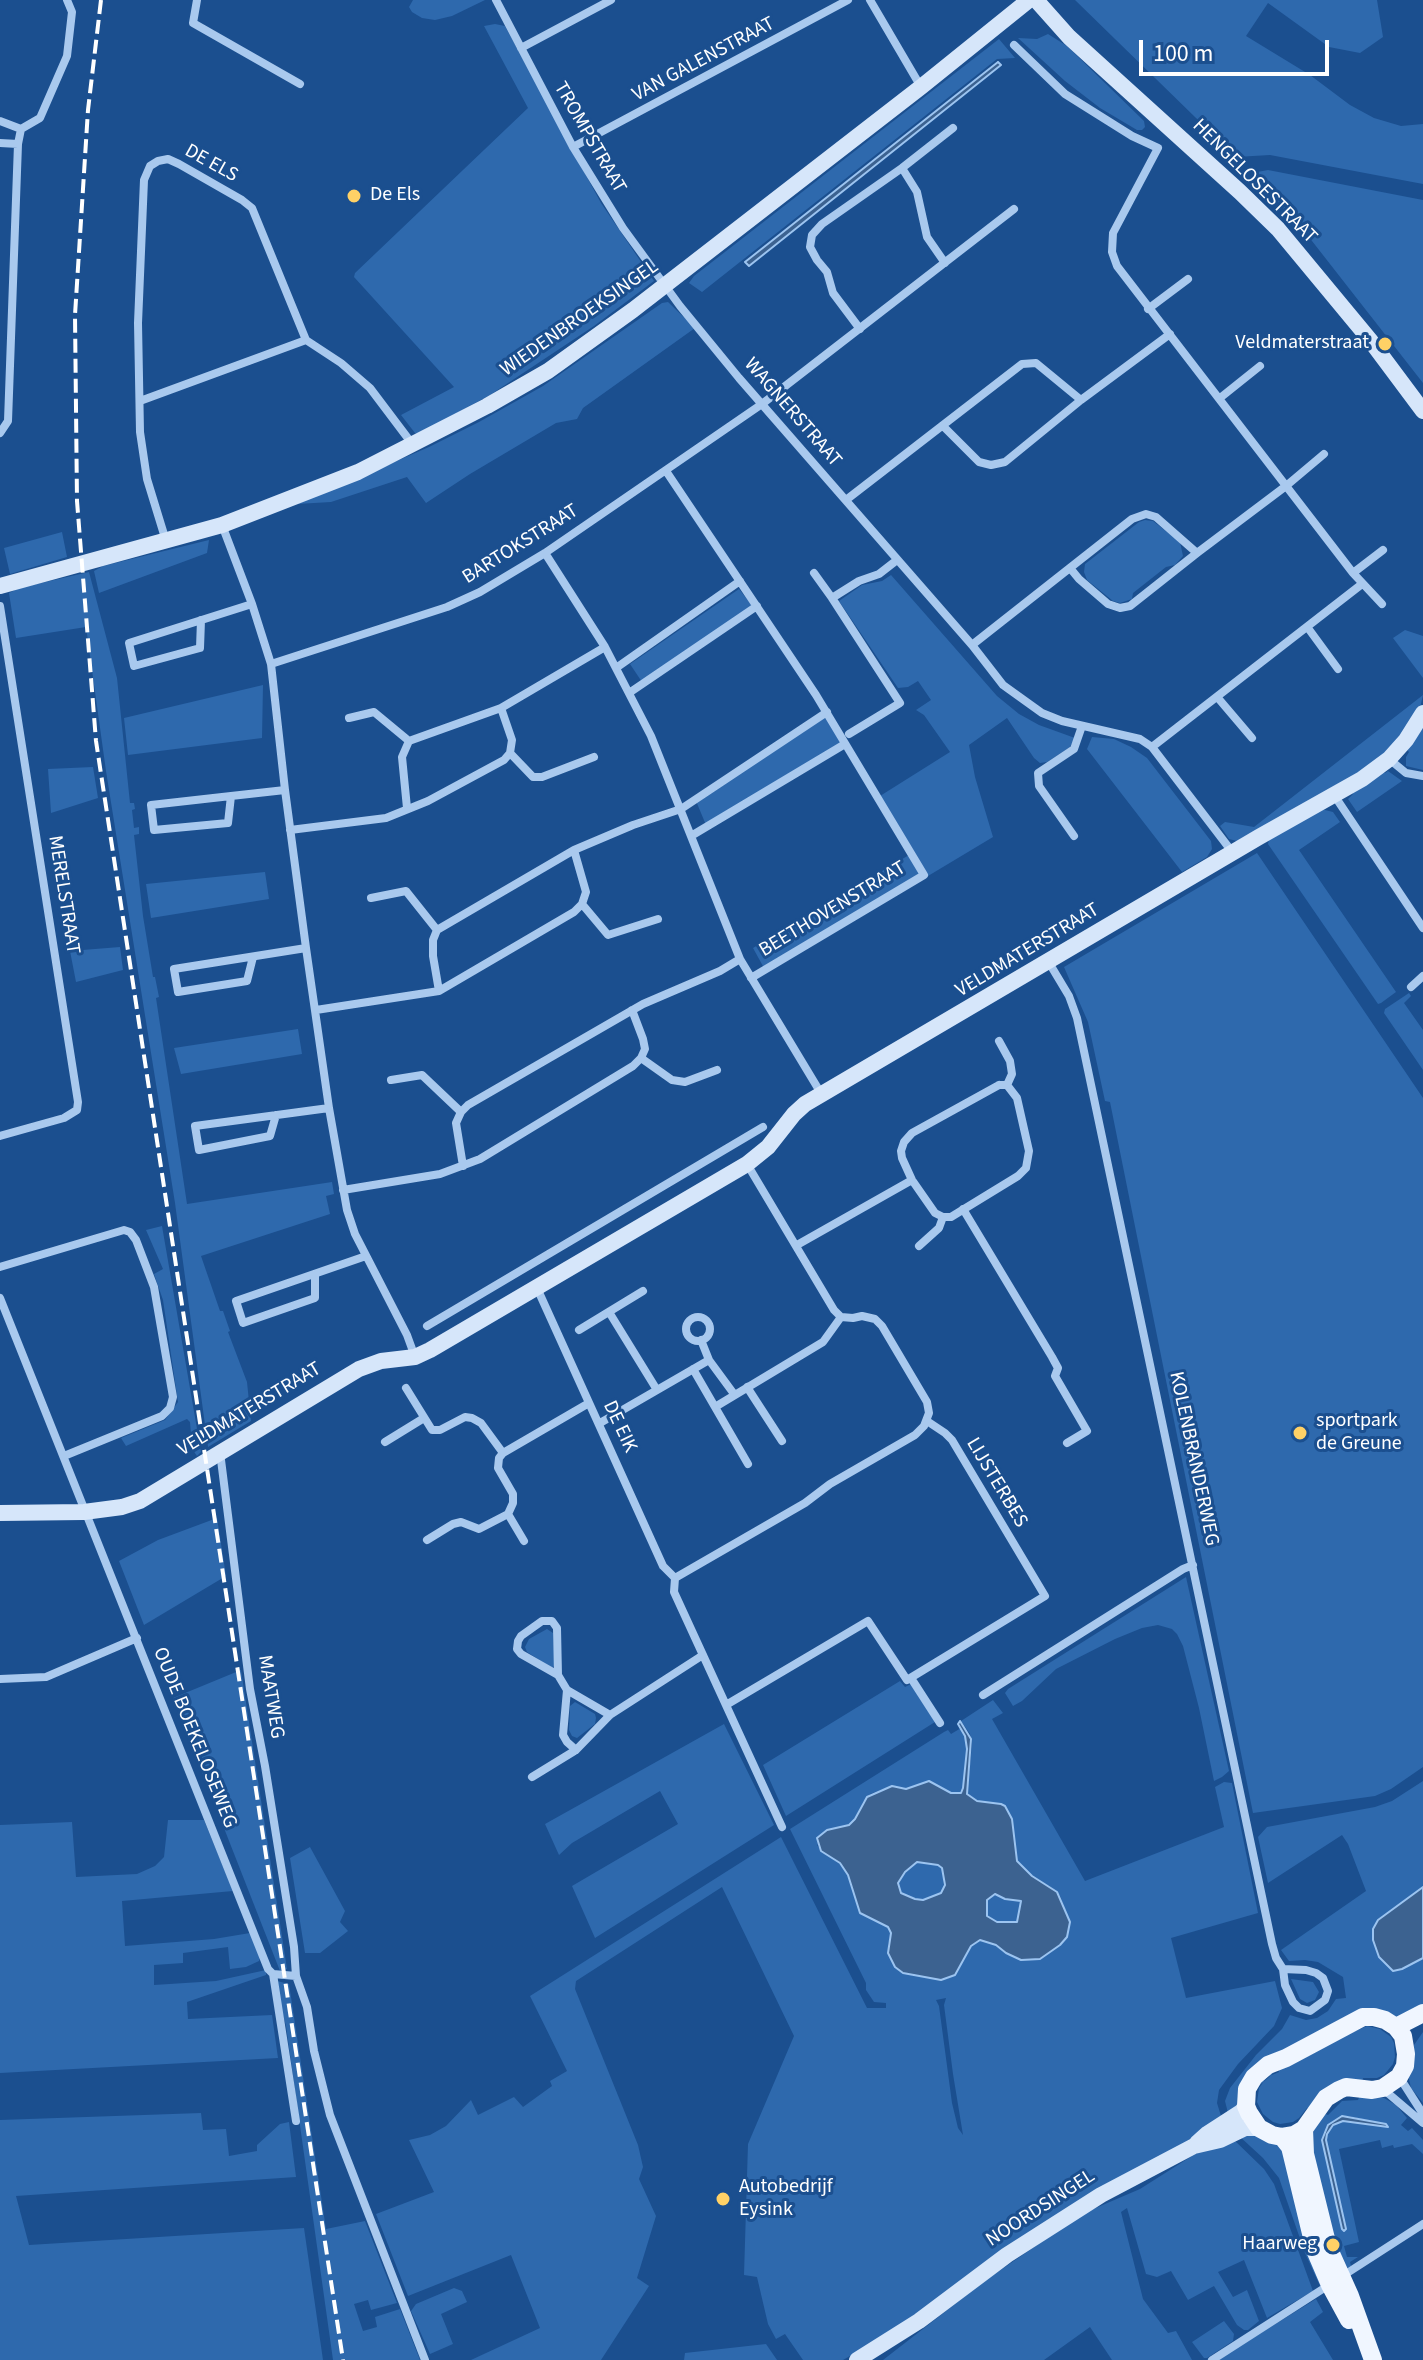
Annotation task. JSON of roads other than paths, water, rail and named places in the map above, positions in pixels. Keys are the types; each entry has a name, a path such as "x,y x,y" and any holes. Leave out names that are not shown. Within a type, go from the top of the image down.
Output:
{"main road":[{"path":"1396,2027 1423,2013"},
{"path":"1363,2017 1385,2020 1396,2027 1406,2046 1405,2066 1399,2077 1383,2088 1346,2087 1339,2090 1326,2098 1304,2129 1294,2135 1272,2135 1259,2128 1246,2106 1251,2081 1268,2065 1363,2017"},
{"path":"1406,2046 1423,2024"},
{"path":"1304,2129 1305,2154 1336,2281 1348,2319 1370,2353"},
{"path":"1282,2137 1290,2147 1315,2250 1336,2281"}],"street":[{"path":"0,433 8,421 18,144 21,129 40,118 67,56 72,12 67,0"},
{"path":"197,0 193,23 300,84"},
{"name":"TROMPSTRAAT","path":"496,0 573,147 623,228 665,285"},
{"path":"521,48 611,0"},
{"name":"VAN GALENSTRAAT","path":"573,147 848,0"},
{"path":"870,0 921,87"},
{"name":"WIEDENBROEKSINGEL","path":"0,586 222,525 358,472 413,446 548,371 665,285 1029,0"},
{"name":"HENGELOSESTRAAT","path":"1036,0 1069,37 1278,229 1370,340 1423,411"},
{"path":"1014,45 1065,94 1132,136 1158,148"},
{"path":"0,121 21,129"},
{"path":"860,329 833,293 827,272 810,247 812,235 822,224 953,128"},
{"path":"1172,129 1158,148 1113,233 1112,252 1117,266 1353,573 1382,604"},
{"path":"0,143 18,144"},
{"name":"DE ELS","path":"166,541 147,479 140,432 138,323 144,180 150,166 168,159 252,208 306,340"},
{"path":"902,168 917,192 927,237 945,263"},
{"name":"BARTOKSTRAAT","path":"271,664 447,607 480,592 545,553 762,404 1014,209"},
{"path":"1148,309 1188,279"},
{"name":"WAGNERSTRAAT","path":"665,285 762,404 972,645 1003,685 1042,713 1140,739 1152,747"},
{"path":"943,426 979,462 991,465 1005,462 1081,400 1170,334"},
{"path":"140,401 306,340 341,363 370,388 413,446"},
{"path":"846,500 1022,364 1036,363 1081,400"},
{"path":"1220,398 1260,366"},
{"path":"1070,568 1108,604 1120,608 1130,606 1324,454"},
{"name":"BEETHOVENSTRAAT","path":"666,471 827,712 924,875 751,978"},
{"path":"972,645 1132,519 1146,514 1156,517 1197,553"},
{"path":"222,525 271,664 306,948 347,1210 355,1234 407,1335 415,1357"},
{"path":"1353,573 1383,550"},
{"name":"BEETHOVENSTRAAT","path":"545,553 605,647 651,736 740,959 822,1095"},
{"path":"832,598 859,581 879,574 897,560"},
{"path":"814,573 900,703 849,734"},
{"path":"616,668 740,581"},
{"path":"1233,853 1152,747 1362,584"},
{"path":"201,620 200,648 134,666 129,643 201,620 252,604"},
{"name":"MERELSTRAAT","path":"0,606 78,1102 77,1110 64,1118 0,1136"},
{"path":"629,693 757,606"},
{"path":"1308,628 1338,669"},
{"path":"407,808 402,757 409,741 501,708 605,647"},
{"path":"1218,698 1252,738"},
{"path":"290,830 386,818 428,801 504,760 510,753 512,740 501,708"},
{"path":"349,718 374,712 409,741"},
{"path":"439,991 433,956 433,940 437,930 574,850 681,809 827,712"},
{"name":"VELDMATERSTRAAT","path":"0,1513 84,1512 122,1507 140,1501 359,1369 381,1361 415,1357 747,1164 768,1147 805,1104 1362,779 1389,759 1423,713"},
{"path":"1074,836 1039,786 1038,773 1074,749 1082,726"},
{"path":"691,836 845,744"},
{"path":"510,753 533,777 542,777 594,757"},
{"path":"1389,759 1406,773 1423,776"},
{"path":"231,796 228,823 154,830 151,805 231,796 285,790"},
{"path":"1334,795 1423,928"},
{"path":"316,1010 439,991 574,912 582,904 586,892 574,850"},
{"path":"371,898 406,891 437,930"},
{"path":"582,904 608,935 658,919"},
{"path":"253,957 247,981 178,992 174,969 306,948"},
{"path":"463,1166 456,1123 468,1105 632,1010 740,959"},
{"name":"KOLENBRANDERWEG","path":"1048,961 1069,996 1077,1018 1272,1944 1283,1969 1287,1992 1299,2008 1310,2011 1325,2000 1328,1991 1323,1978 1306,1970 1283,1969"},
{"path":"1411,987 1423,976"},
{"path":"343,1190 440,1174 463,1166 633,1066 645,1049 632,1010"},
{"path":"999,1041 1010,1061 1012,1074 1007,1085"},
{"path":"641,1058 672,1080 685,1082 717,1070"},
{"path":"391,1080 422,1075 461,1112"},
{"path":"999,1085 1007,1085 1017,1098 1029,1151 1026,1168 951,1217 935,1213 912,1180 902,1158 904,1142 912,1133 999,1085"},
{"path":"276,1115 270,1136 199,1150 195,1126 276,1115 329,1108"},
{"path":"427,1326 763,1127"},
{"path":"675,1578 915,1435 927,1421 927,1402 882,1326 868,1316 841,1317 834,1310 747,1164"},
{"path":"797,1245 912,1180"},
{"path":"639,1201 651,1221"},
{"path":"963,1209 1052,1357 1058,1368 1055,1376 1087,1431 1067,1443"},
{"path":"919,1246 939,1228 943,1217"},
{"path":"0,1267 124,1230 136,1240 154,1287 173,1397 170,1408 162,1416 64,1456"},
{"path":"315,1274 315,1298 243,1323 236,1301 366,1256"},
{"path":"500,1283 511,1303"},
{"name":"DE EIK","path":"537,1288 663,1566 675,1578 674,1592 782,1827"},
{"path":"579,1330 643,1291"},
{"name":"OUDE BOEKELOSEWEG","path":"0,1298 265,1962 273,1974 296,2121"},
{"path":"609,1312 657,1390"},
{"path":"715,1407 823,1342 841,1317"},
{"path":"701,1340 709,1360 734,1394"},
{"path":"600,1423 709,1360"},
{"path":"693,1369 748,1464"},
{"path":"747,1387 782,1441"},
{"path":"406,1388 432,1430 440,1430 465,1417 472,1418 481,1423 503,1453"},
{"path":"427,1540 453,1524 461,1522 479,1529 508,1514 513,1494 498,1468 499,1458 589,1403"},
{"path":"385,1442 424,1418"},
{"name":"LIJSTERBES","path":"911,1678 1045,1596 952,1440 927,1421"},
{"name":"MAATWEG","path":"220,1452 250,1689 265,1766 296,1976"},
{"path":"508,1514 524,1541"},
{"path":"983,1695 1193,1565"},
{"path":"558,1675 557,1628 552,1621 542,1621 521,1636 517,1649 558,1675 567,1690 610,1715"},
{"path":"726,1705 868,1621 940,1723"},
{"path":"0,1679 46,1677 137,1638"},
{"path":"532,1777 576,1750 610,1715 703,1655"},
{"path":"567,1690 563,1735 576,1750"},
{"path":"273,1974 296,1976 307,2007 330,2115 425,2360"},
{"path":"1399,2077 1423,2114"},
{"path":"1383,2088 1423,2123"},
{"name":"NOORDSINGEL","path":"1194,2146 1246,2106"},
{"name":"NOORDSINGEL","path":"857,2360 919,2321 1057,2222 1101,2195 1194,2146 1220,2140 1245,2128 1259,2128"},
{"path":"1212,2360 1423,2224"},
{"name":"NOORDSINGEL","path":"875,2360 919,2321"}],"railway":[{"path":"101,0 88,110 75,315 77,501 96,741 343,2360"}],"place":[{"name":"De Els","path":"354,196"},
{"name":"Veldmaterstraat","path":"1385,344"},
{"name":"sportpark de Greune","path":"1300,1433"},
{"name":"Autobedrijf Eysink","path":"723,2199"},
{"name":"Haarweg","path":"1333,2245"}]}
